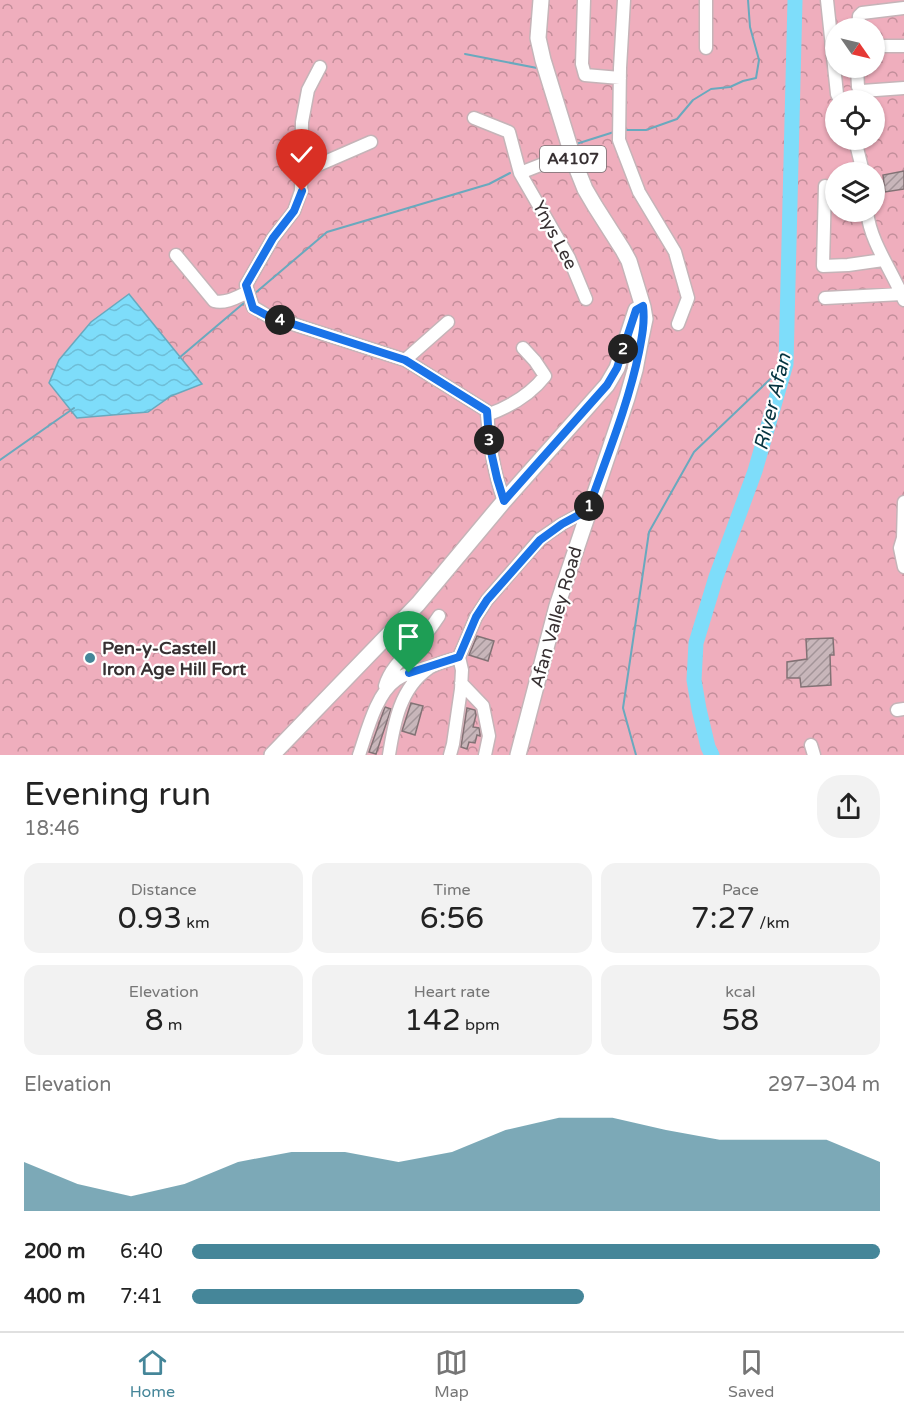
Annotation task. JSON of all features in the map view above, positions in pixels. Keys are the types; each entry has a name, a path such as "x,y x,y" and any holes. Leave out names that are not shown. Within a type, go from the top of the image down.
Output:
{"main road":[{"name":"A4107","path":"541,0 538,38 572,153 585,189 629,261 643,306"},
{"path":"272,755 418,604 504,501 607,385 617,368 636,310 643,306"},
{"name":"Afan Valley Road","path":"518,755 557,606 635,370 645,319 643,306"}],"street":[{"path":"584,0 582,64 585,75 620,78"},
{"path":"624,0 619,140 639,192 675,252 688,298 678,324"},
{"path":"706,0 706,48"},
{"path":"827,0 829,18"},
{"path":"860,18 862,13 904,8"},
{"path":"885,46 904,46"},
{"path":"320,67 308,90 302,122 302,191 294,211 273,238 246,285 253,308 268,316 405,360 487,411 488,435 496,480 504,501"},
{"path":"858,78 858,87 862,91 904,88"},
{"name":"Ynys Lee","path":"474,118 509,132 520,173 569,258 586,299"},
{"path":"302,172 371,142"},
{"path":"520,173 572,153"},
{"path":"825,186 823,266 883,260"},
{"path":"825,298 903,297 883,260 870,222"},
{"path":"176,255 214,301 220,302 249,296"},
{"path":"405,360 448,322"},
{"path":"487,415 514,404 545,376 536,361 523,348"},
{"path":"904,502 903,538 900,548 904,567"},
{"path":"450,755 461,683 462,670 459,657 476,617 487,600 540,540 562,524 588,510"},
{"path":"359,755 387,680 397,664 426,634 439,616"},
{"path":"383,693 395,680 409,673 459,657"},
{"path":"389,755 399,708 407,692 431,667"},
{"path":"461,683 483,706 489,736 485,755"}],"green space":[{"path":"0,0 904,0 904,755 0,755"}],"water":[{"path":"129,294 202,384 171,396 148,412 77,418 49,383 59,360 91,322"}],"building":[{"path":"904,171 904,189 885,192 885,175"},
{"path":"477,636 494,641 488,661 469,655"},
{"path":"833,638 834,655 830,655 831,685 801,687 800,678 787,678 787,662 807,659 806,639"},
{"path":"411,703 423,706 415,735 402,731"},
{"path":"385,707 391,709 376,754 369,752"},
{"path":"467,708 475,710 473,727 479,728 480,736 477,735 475,743 469,742 467,749 461,747"}],"waterway":[{"path":"627,130 646,130 677,119 693,100 711,89 730,87 756,78 759,60 750,27 748,0"},
{"name":"River Afan","path":"712,755 708,747 694,680 696,643 716,577 755,471 786,364 795,0"},
{"path":"465,54 537,68"},
{"path":"576,144 614,132"},
{"path":"254,294 327,232 489,184 510,173"},
{"path":"179,358 245,302"},
{"path":"636,755 623,708 649,532 694,452 786,364"},
{"path":"0,460 74,408"}],"place":[{"name":"Pen-y-Castell Iron Age Hill Fort","path":"90,658"}],"route":[{"path":"302,191 294,211 273,238 246,285 253,308 268,316 405,360 487,411 488,435 496,480 504,501 607,385 617,368 636,310 643,306 645,319 635,370 588,510 562,524 540,540 487,600 476,617 459,657 409,673"}]}
